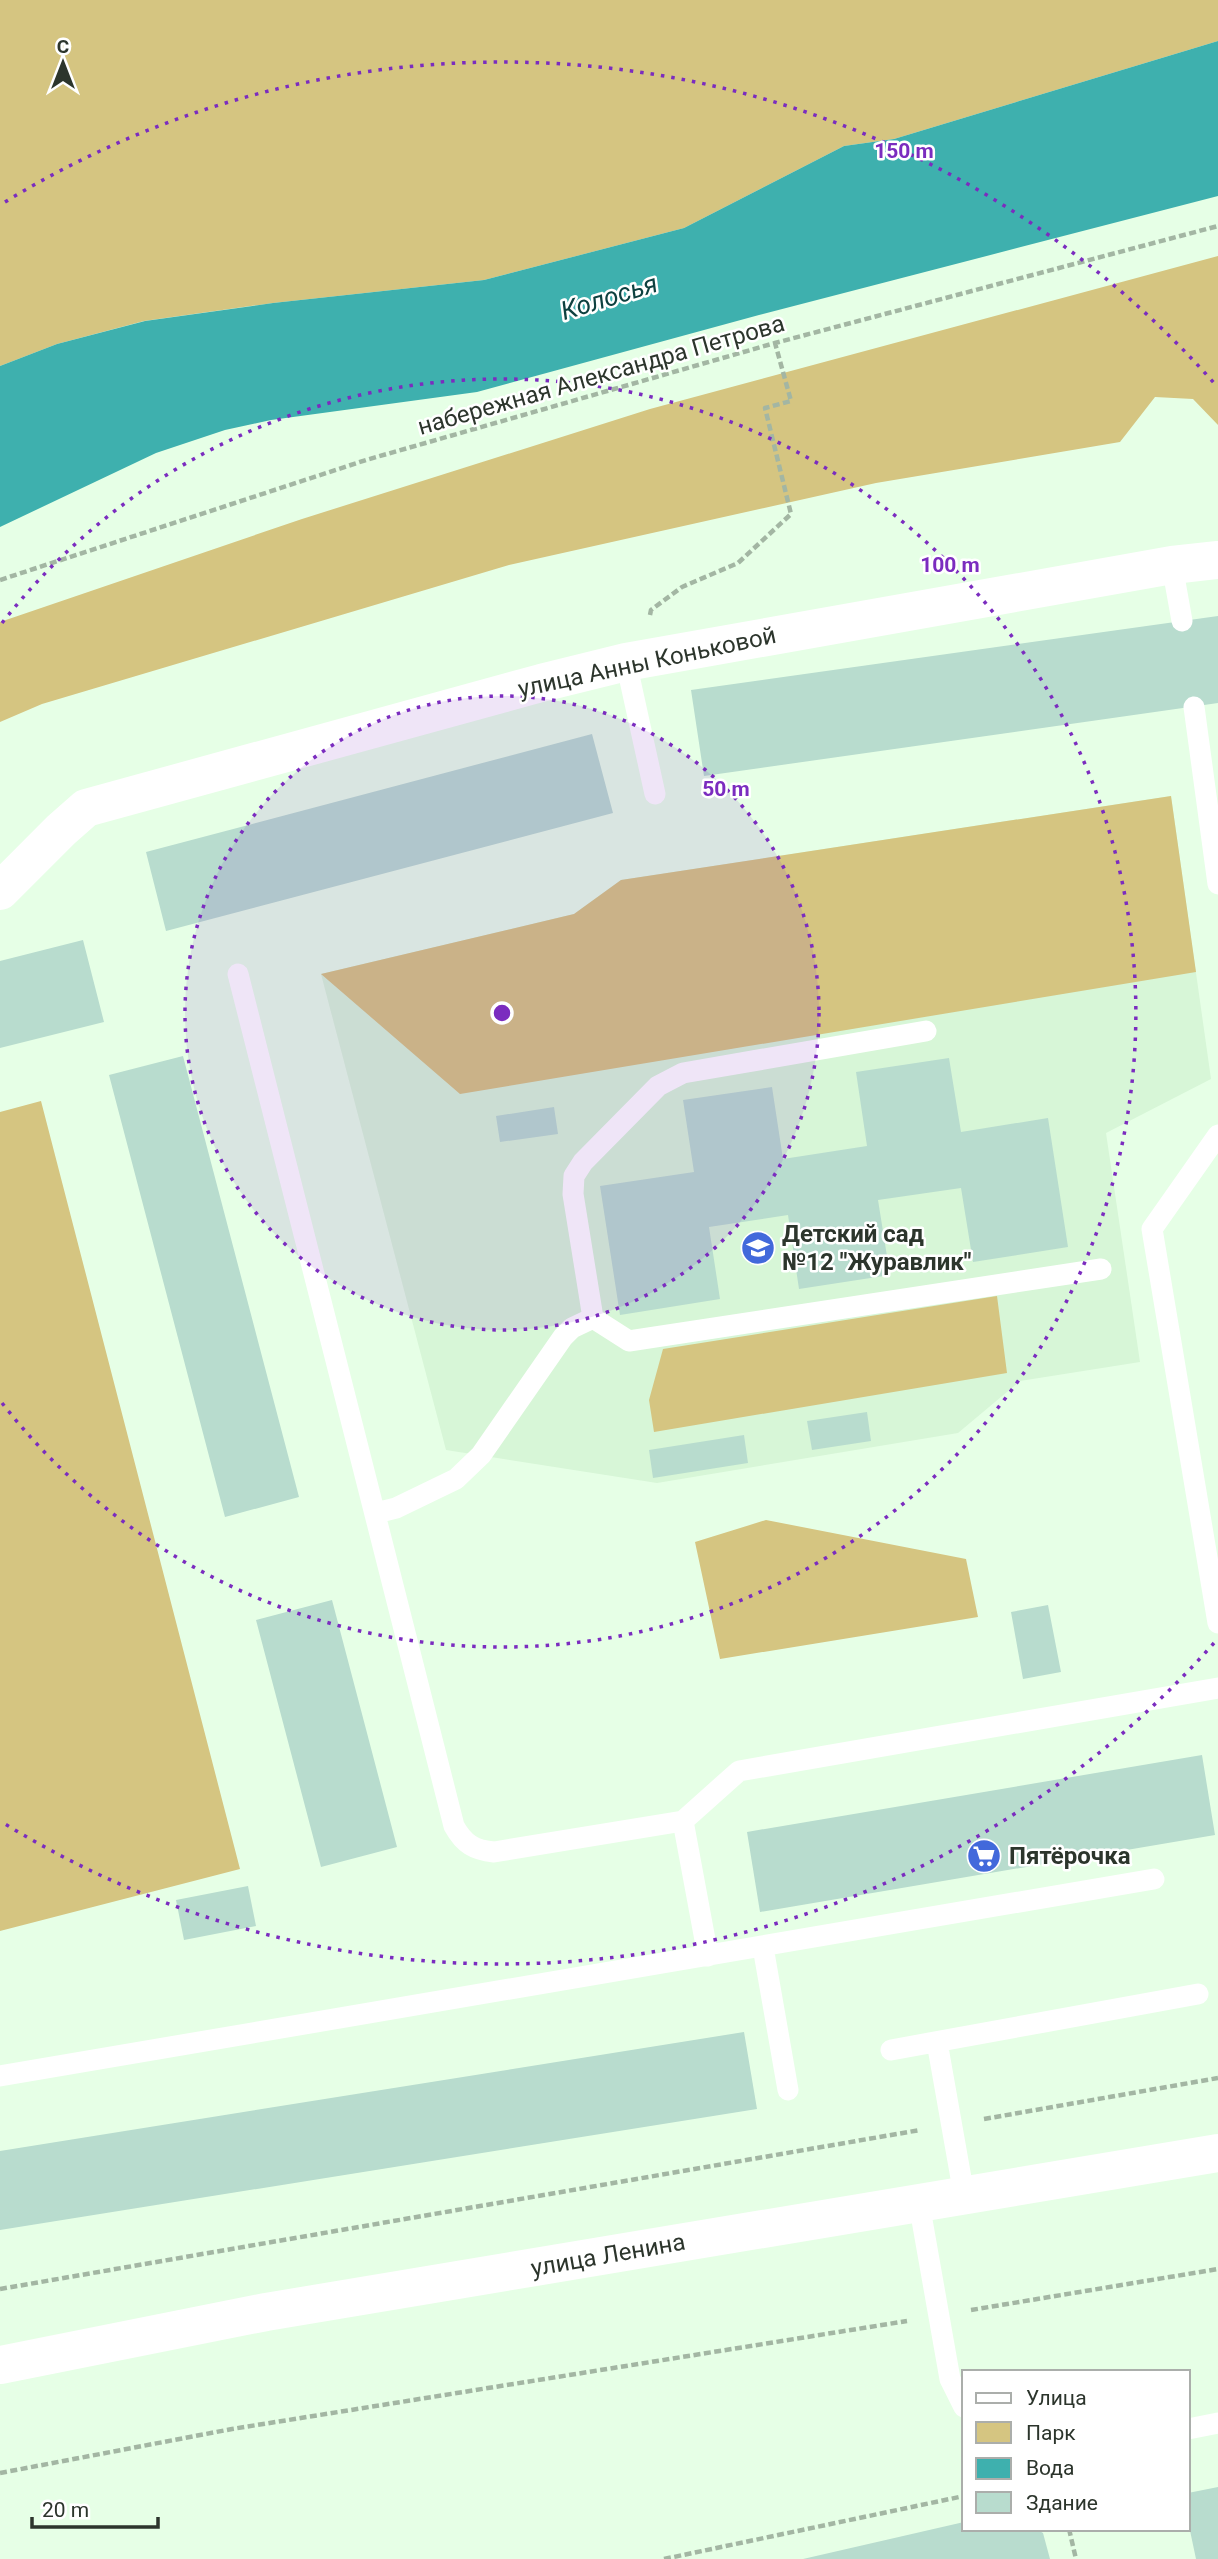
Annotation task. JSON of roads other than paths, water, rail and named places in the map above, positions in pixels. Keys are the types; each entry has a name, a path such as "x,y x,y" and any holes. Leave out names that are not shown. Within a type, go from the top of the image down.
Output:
{"street":[{"name":"улица Анны Коньковой","path":"0,891 86,808 637,660 1172,565 1218,560"},
{"name":"улица Ленина","path":"0,2365 266,2312 1218,2153"}],"lane":[{"path":"1172,565 1182,621"},
{"path":"637,660 655,794"},
{"path":"1194,707 1218,884"},
{"path":"238,974 454,1826 462,1840 477,1850 494,1852 683,1821 739,1771 1218,1688"},
{"path":"926,1031 683,1073 658,1086 583,1161 574,1176 573,1194 593,1318 629,1341 1101,1269"},
{"path":"1218,1135 1152,1229 1218,1623"},
{"path":"376,1513 405,1505 456,1479 481,1455 563,1337 572,1328 593,1318"},
{"path":"683,1821 708,1955"},
{"path":"0,2076 1154,1879"},
{"path":"763,1947 788,2090"},
{"path":"891,2050 1198,1994"},
{"path":"937,2042 964,2195"},
{"path":"919,2203 950,2379 962,2404"},
{"path":"1190,2429 1218,2423"}],"water":[{"name":"Колосья","path":"1218,41 1218,196 759,315 477,392 271,420 225,430 156,453 0,527 0,366 57,344 145,321 273,303 484,280 684,228 844,146 894,139"}],"place":[{"name":"Детский сад №12 \"Журавлик\"","path":"758,1248"},
{"name":"Пятёрочка","path":"984,1856"}]}
